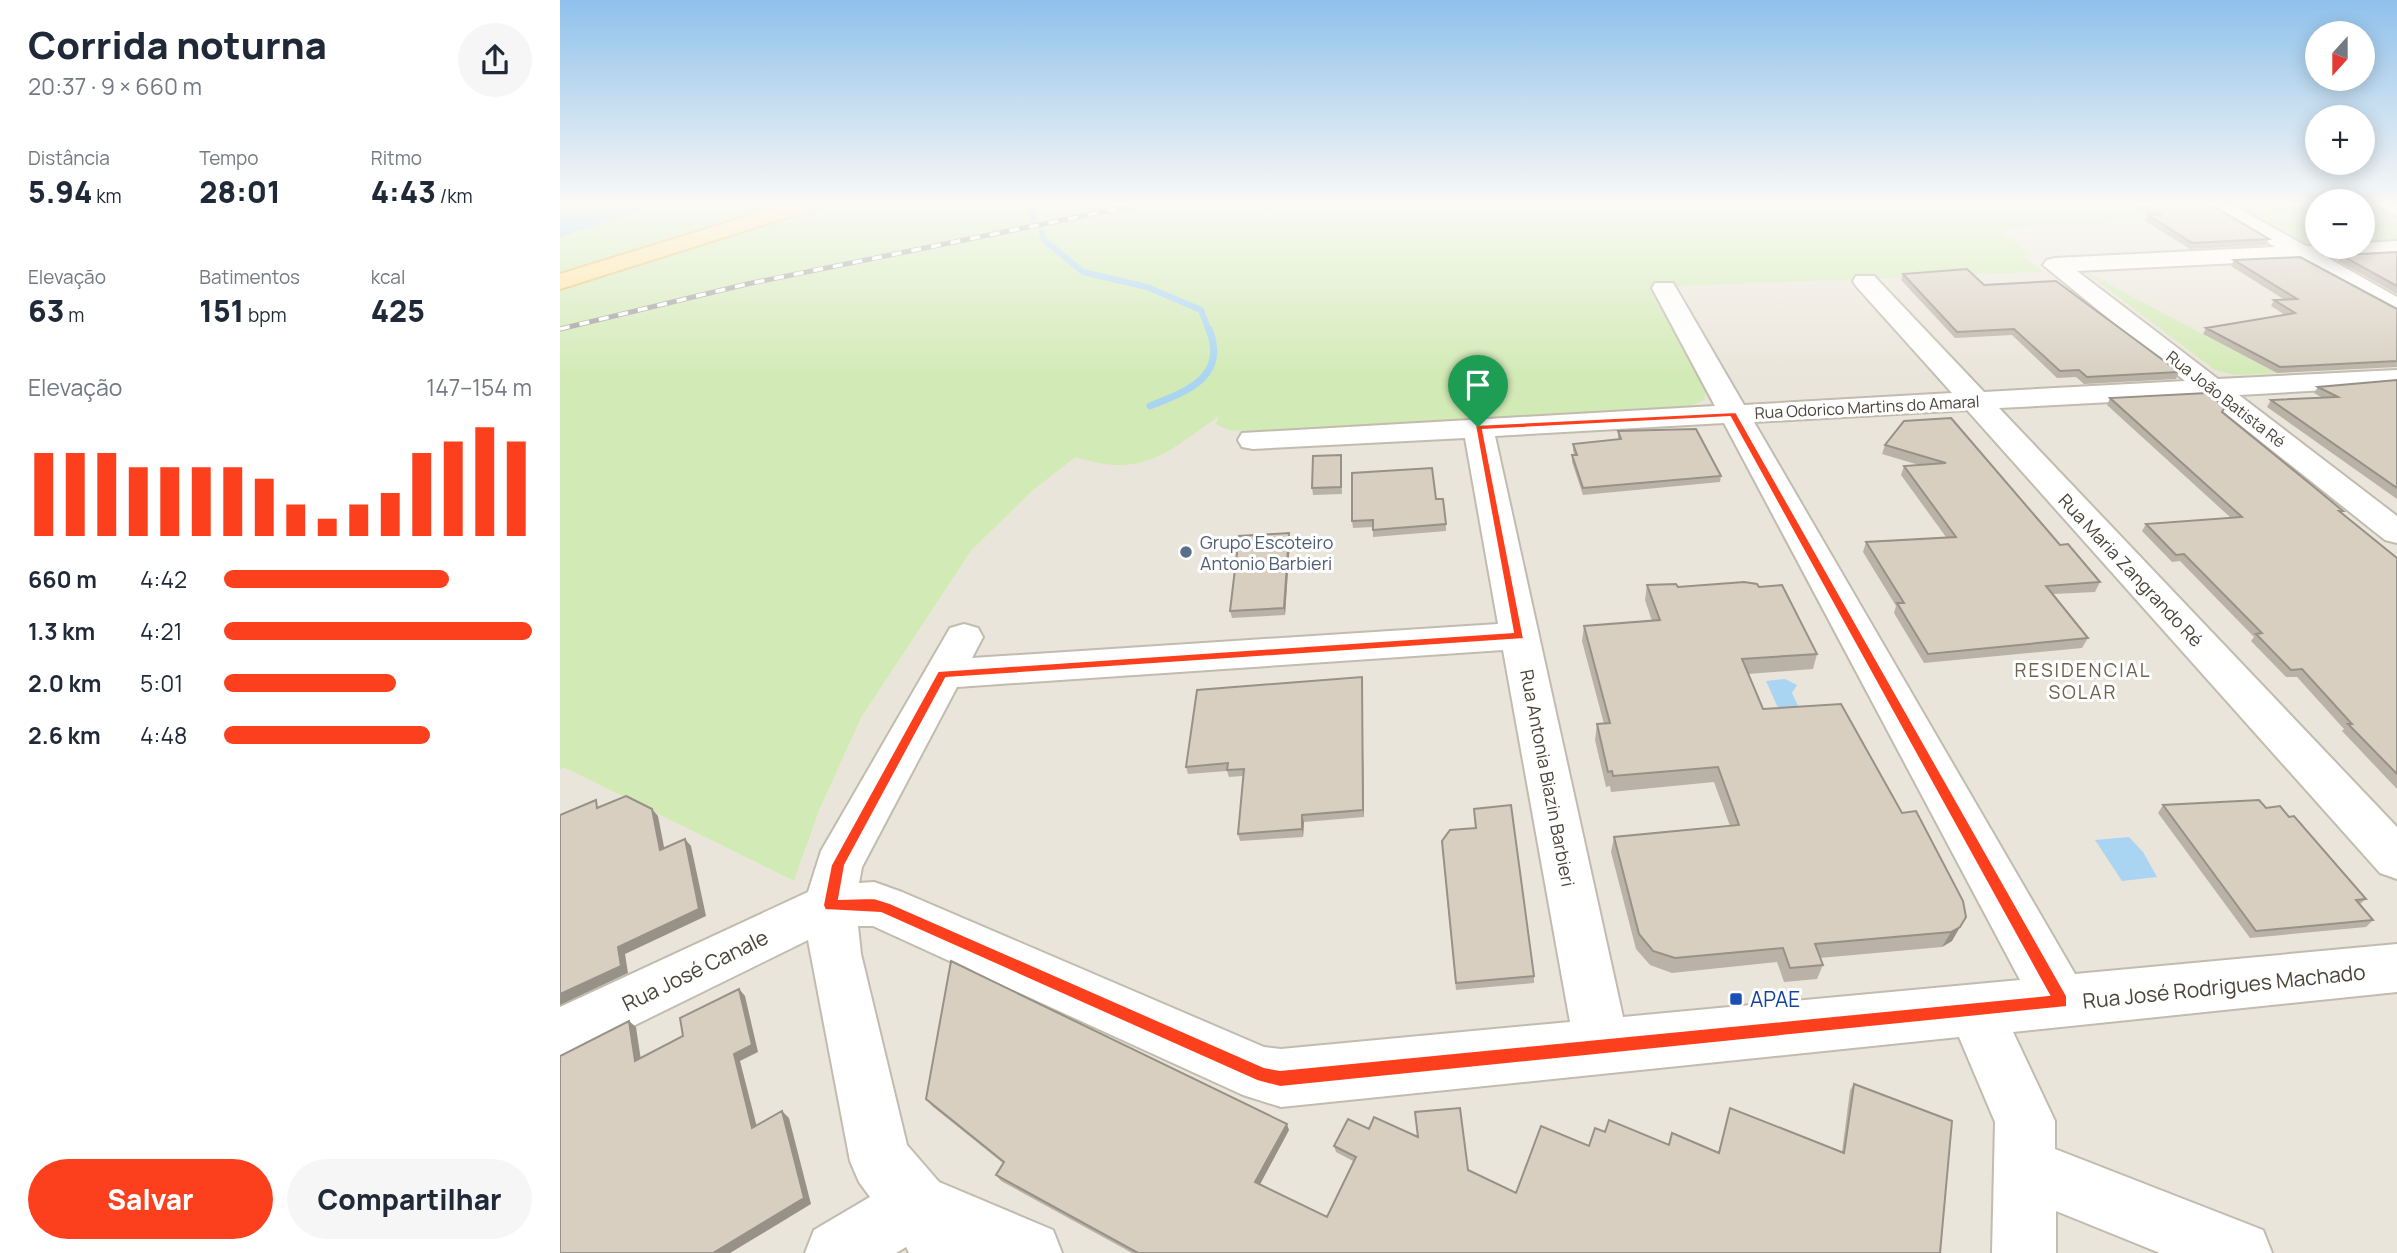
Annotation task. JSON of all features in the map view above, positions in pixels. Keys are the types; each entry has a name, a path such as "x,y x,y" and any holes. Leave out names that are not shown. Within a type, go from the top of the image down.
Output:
{"main road":[{"path":"560,282 626,261"}],"street":[{"name":"Rua João Batista Ré","path":"2122,261 2055,265 2397,533"},
{"path":"2318,261 2397,307"},
{"name":"Rua Maria Zangrando Ré","path":"1865,281 2397,859"},
{"path":"1664,288 2061,1002"},
{"name":"Rua Odorico Martins do Amaral","path":"1253,440 2397,378"},
{"name":"Rua Antonia Biazin Barbieri","path":"1478,427 1602,1047"},
{"path":"930,1229 880,1161 835,954 830,905 838,865 953,656 1520,636"},
{"name":"Rua José Rodrigues Machado","path":"830,905 874,904 884,907 1263,1075 1280,1078 2397,968"},
{"name":"Rua José Canale","path":"560,1035 830,905"},
{"path":"1974,1010 2025,1121 2024,1253"},
{"path":"2025,1168 2241,1253"},
{"path":"837,1253 930,1229 1030,1253"}],"shaded area":[{"path":"2029,261 2397,261 2397,1253 560,1253 560,769 565,768 794,881 819,811 861,718 971,551 1032,491 1076,457 1444,293 2042,272"}],"green space":[{"path":"560,261 2030,261 2043,272 1652,287 1706,391 1704,400 1689,407 1249,431 1229,430 1216,424 1219,416 1153,459 1119,465 1076,457 1032,491 971,551 861,718 819,811 794,881 565,768 560,769"},
{"path":"2084,271 2276,373 2235,375 2215,370"}],"water":[{"path":"1785,679 1797,685 1792,693 1799,708 1779,710 1766,681"},
{"path":"2129,837 2143,852 2157,877 2122,881 2095,840"}],"building":[{"path":"2236,261 2308,261 2397,309 2397,361 2280,367 2206,328 2295,313 2274,300 2297,299"},
{"path":"2353,261 2397,261 2397,286"},
{"path":"1967,269 1984,285 2056,281 2179,372 2087,377 2079,370 2060,371 2014,329 1957,332 1903,274"},
{"path":"2397,380 2397,488 2271,400 2338,397 2318,387"},
{"path":"2207,393 2225,407 2222,412 2397,558 2397,774 2348,724 2352,724 2302,669 2291,670 2256,634 2262,633 2184,554 2176,555 2146,524 2242,517 2110,398"},
{"path":"1951,418 2060,545 2068,544 2100,582 2046,586 2088,638 1928,654 1897,603 1904,603 1866,542 1956,537 1904,466 1946,463 1885,445 1904,421"},
{"path":"1696,429 1721,476 1583,488 1572,455 1577,455 1573,444 1621,439 1618,431"},
{"path":"1341,455 1341,487 1312,488 1313,456"},
{"path":"1432,468 1436,499 1443,499 1446,524 1373,530 1373,520 1352,521 1352,473"},
{"path":"1289,533 1284,608 1230,611 1239,536"},
{"path":"1744,582 1757,584 1759,587 1782,585 1817,654 1742,659 1763,709 1841,704 1902,813 1916,811 1963,901 1966,917 1960,927 1951,932 1815,944 1823,965 1790,968 1783,948 1675,958 1653,951 1639,934 1614,837 1739,825 1718,767 1613,776 1612,771 1608,772 1597,724 1610,723 1584,626 1660,620 1647,585 1676,584 1678,587"},
{"path":"1362,677 1363,810 1302,815 1302,829 1238,834 1244,769 1227,770 1228,763 1186,767 1197,690"},
{"path":"626,796 652,809 660,850 685,839 699,909 618,947 621,966 560,994 560,815 596,800 597,808"},
{"path":"2259,800 2266,808 2280,806 2289,817 2294,816 2366,899 2356,900 2373,920 2256,931 2163,805"},
{"path":"1511,805 1534,976 1456,983 1442,841 1450,830 1476,828 1474,809"},
{"path":"951,961 1287,1124 1255,1182 1327,1217 1356,1157 1334,1146 1348,1119 1369,1129 1374,1117 1418,1137 1415,1112 1460,1108 1468,1170 1516,1193 1541,1126 1589,1146 1595,1128 1605,1132 1609,1120 1669,1145 1672,1133 1719,1153 1730,1108 1844,1153 1854,1084 1952,1121 1940,1253 1138,1253 996,1175 1004,1162 926,1099"},
{"path":"739,989 752,1045 734,1054 752,1128 782,1111 804,1198 713,1253 560,1253 560,1056 629,1021 635,1061 683,1036 680,1018"}],"waterway":[{"path":"1070,261 1083,272 1147,287 1201,310 1209,331"},
{"path":"1150,406 1190,388 1208,371 1213,359 1209,329"}],"railway":[{"path":"560,329 747,284 858,261"}],"place":[{"name":"Grupo Escoteiro Antonio Barbieri","path":"1186,552"},
{"name":"APAE","path":"1736,999"}],"district":[{"name":"RESIDENCIAL SOLAR","path":"2083,681"}],"route":[{"path":"1733,414 2061,1002 1298,1079 1280,1078 1263,1075 884,907 874,904 830,905 838,865 942,674 1520,636 1478,427 1733,414"}]}
